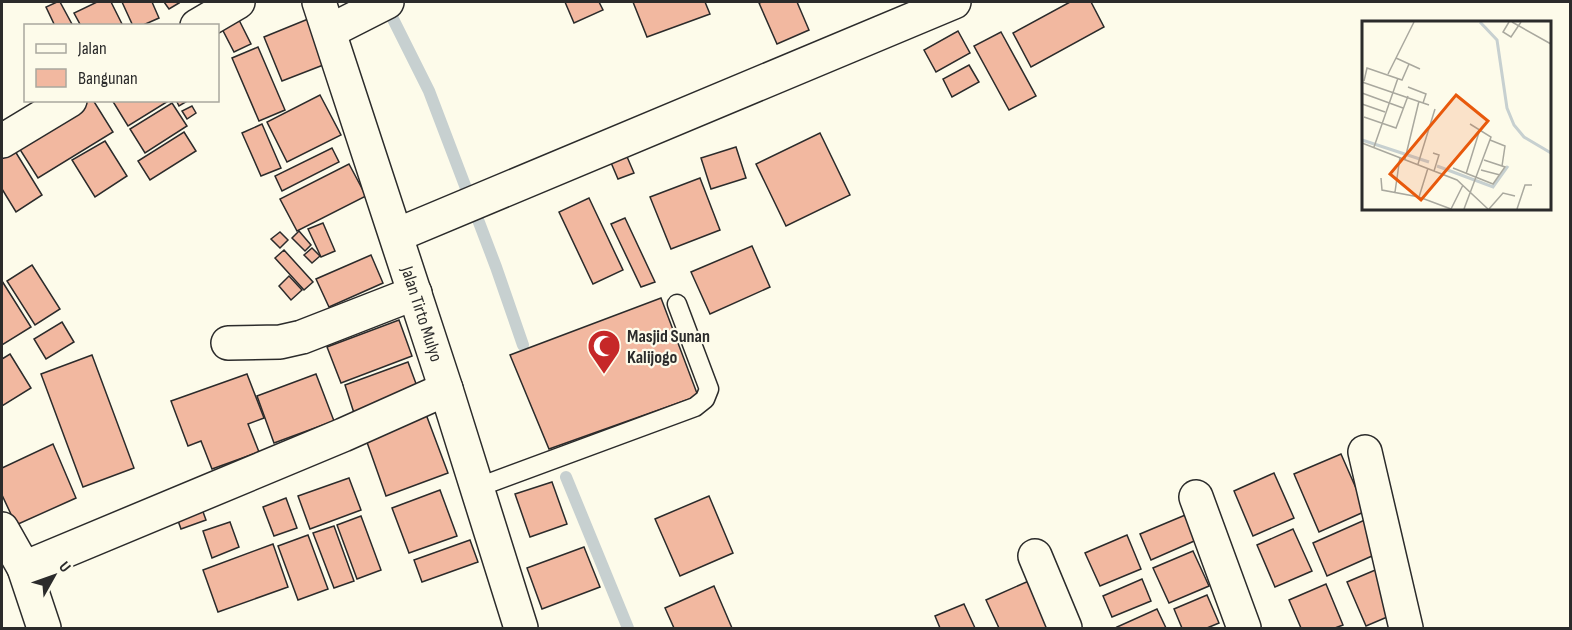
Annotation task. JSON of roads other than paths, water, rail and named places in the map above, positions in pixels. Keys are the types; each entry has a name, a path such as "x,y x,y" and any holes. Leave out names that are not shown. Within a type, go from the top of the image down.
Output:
{"street":[{"path":"200,24 238,2"},
{"path":"397,235 954,2"},
{"path":"324,16 376,7"},
{"name":"Jalan Tirto Mulyo","path":"324,16 397,235 521,628"},
{"path":"2,141 67,102"},
{"path":"228,343 280,342 302,337 415,293"},
{"path":"24,568 343,435 446,388"},
{"path":"1365,452 1398,625"},
{"path":"1196,497 1244,628"},
{"path":"2,529 24,568 44,628"},
{"path":"1035,556 1065,628"}],"lane":[{"path":"476,488 695,407 705,399 709,389 677,304"}],"waterway":[{"path":"386,5 429,91 523,345"},
{"path":"566,477 628,628"}],"place":[{"name":"Masjid Sunan Kalijogo","path":"604,375"}]}
